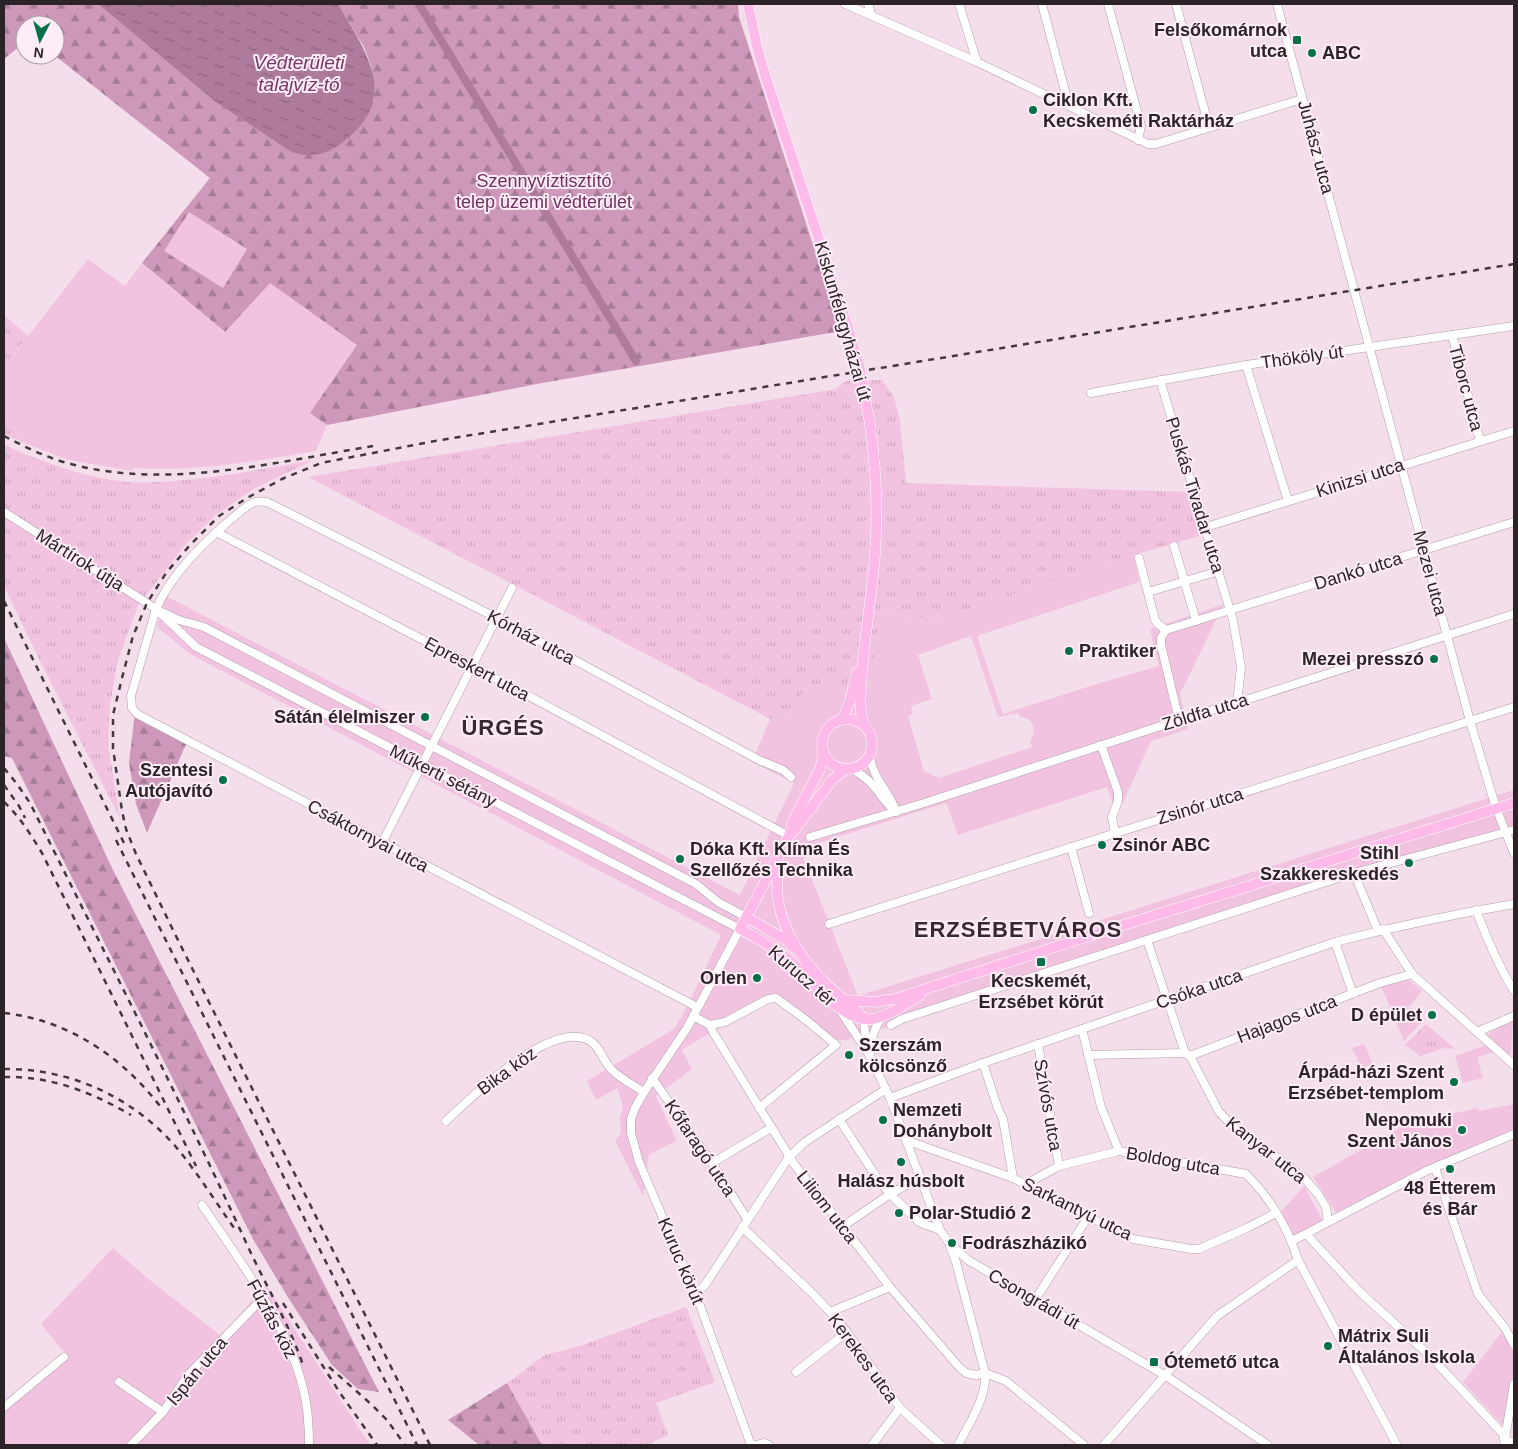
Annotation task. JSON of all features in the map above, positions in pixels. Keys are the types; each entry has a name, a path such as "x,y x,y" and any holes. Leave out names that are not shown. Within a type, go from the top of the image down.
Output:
{"main road":[{"name":"Kiskunfélegyházai út","path":"748,4 765,75 847,325 858,365 870,424 874,460 876,528 875,555 864,647 860,711 864,726"},
{"name":"Kiskunfélegyházai út","path":"842,720 850,701 864,647"},
{"path":"789,836 832,780 848,769 862,765 870,756 872,740 864,726 854,720 842,720 831,726 825,733 822,742 827,759 832,764 848,769"},
{"path":"740,929 789,836 794,819 820,769 824,752"},
{"path":"842,1004 895,999 1095,934 1514,803"},
{"path":"778,856 780,911 788,932 804,958"},
{"path":"746,917 786,940 804,958"},
{"name":"Kurucz tér","path":"740,929 781,952 842,1004"},
{"name":"Kurucz tér","path":"804,958 850,1015 864,1019"},
{"path":"864,1019 871,1019 885,1014 910,1002 934,986"},
{"path":"864,1019 895,999"}],"street":[{"path":"845,4 977,62 1148,144 1156,144 1302,99"},
{"path":"868,4 872,16"},
{"path":"959,4 977,62"},
{"path":"1042,4 1069,106"},
{"path":"1108,4 1141,126 1138,140"},
{"path":"1176,4 1209,127"},
{"name":"Juhász utca","path":"1277,4 1354,291"},
{"name":"Mezei utca","path":"1354,291 1470,721 1496,808 1514,853"},
{"name":"Thököly út","path":"1091,393 1246,365 1514,326"},
{"name":"Tiborc utca","path":"1452,335 1480,441"},
{"path":"1246,365 1288,501"},
{"name":"Puskás Tivadar utca","path":"1160,380 1233,620 1242,667 1237,703"},
{"name":"Kinizsi utca","path":"1206,527 1514,430"},
{"name":"Kórház utca","path":"216,532 243,509 256,501 267,502 497,618 759,760 783,770 791,777"},
{"name":"Mártírok útja","path":"4,512 122,586 156,610"},
{"name":"Dankó utca","path":"1166,630 1514,522"},
{"path":"156,610 162,597 185,563 216,532"},
{"name":"Epreskert utca","path":"216,532 473,666 789,836"},
{"path":"1174,546 1196,621"},
{"path":"1139,558 1156,620 1166,630 1161,638 1161,645 1179,720"},
{"path":"1148,592 1219,571"},
{"path":"382,843 512,588"},
{"name":"Műkerti sétány","path":"156,610 179,620 204,627 432,745 696,884 718,902 746,917"},
{"name":"Műkerti sétány","path":"156,610 196,647 422,766 740,929"},
{"name":"Csáktornyai utca","path":"156,610 131,696 131,705 134,712 698,1007"},
{"name":"Zöldfa utca","path":"810,837 896,812 1514,614"},
{"path":"186,639 186,629 190,625 195,624"},
{"name":"Zsinór utca","path":"829,924 1514,707"},
{"path":"1101,745 1118,792 1118,801 1112,817 1115,833"},
{"path":"870,756 874,773 894,805 896,812"},
{"path":"848,769 864,776 888,806 896,812"},
{"path":"891,1025 911,1016 1354,873 1514,830"},
{"path":"1071,847 1089,913"},
{"path":"1354,873 1380,930 1412,974 1514,1065"},
{"name":"Csóka utca","path":"890,1098 983,1063 1335,942 1380,930 1514,904"},
{"path":"1476,910 1492,952 1514,992"},
{"path":"698,1007 740,929"},
{"name":"Kanyar utca","path":"1147,940 1187,1055 1219,1112 1234,1128 1266,1149 1304,1178 1326,1206 1328,1222"},
{"path":"1335,942 1353,994"},
{"name":"Hajagos utca","path":"1088,1055 1187,1055 1380,983 1412,974"},
{"name":"Kurucz tér","path":"710,1024 725,1022 768,999 776,998 836,1044 759,1108"},
{"name":"Csongrádi út","path":"842,1004 886,1089 908,1141 940,1230 949,1243 968,1260 1166,1376 1268,1445"},
{"name":"Kuruc körút","path":"698,1007 687,1028 652,1078 631,1118 632,1140 651,1192 696,1294 751,1445"},
{"path":"870,1056 874,1030 885,1014"},
{"path":"693,1016 710,1024"},
{"path":"1477,1032 1514,1016"},
{"name":"Csongrádi út","path":"864,1019 864,1033 870,1056"},
{"name":"Liliom utca","path":"710,1024 712,1032 789,1157 890,1287 959,1367 966,1373 985,1373 1006,1380 1084,1445"},
{"path":"1082,1029 1101,1107 1119,1151"},
{"name":"Bika köz","path":"446,1121 479,1090 522,1056 542,1046 568,1038 577,1037 591,1041 598,1048 613,1071 644,1092"},
{"name":"Szívós utca","path":"1038,1044 1059,1166"},
{"path":"983,1063 996,1104 1003,1119 1013,1178"},
{"name":"Kőfaragó utca","path":"652,1078 712,1163 747,1219"},
{"path":"696,1294 705,1285 789,1157 805,1142 886,1089"},
{"path":"839,1119 879,1181 890,1194 919,1222 940,1230"},
{"path":"712,1163 771,1128"},
{"path":"1292,1241 1435,1168 1514,1134"},
{"name":"Sarkantyú utca","path":"908,1141 1013,1178 1133,1239 1199,1249 1248,1228 1276,1213"},
{"name":"Boldog utca","path":"1026,1184 1059,1166 1119,1151 1246,1174 1258,1185 1292,1241 1298,1260 1397,1445"},
{"path":"1435,1168 1478,1294 1505,1328 1514,1345"},
{"path":"842,1227 890,1194 920,1178"},
{"name":"Fűzfás köz","path":"202,1206 264,1299 288,1345 300,1375 307,1406 309,1445"},
{"path":"1034,1300 1088,1217"},
{"name":"Kerekes utca","path":"742,1227 830,1312 847,1332 900,1408 941,1445"},
{"path":"1306,1234 1359,1291 1430,1356 1503,1434 1504,1442"},
{"path":"949,1243 960,1278 986,1383 985,1390 958,1445"},
{"path":"960,1278 968,1260"},
{"path":"1104,1445 1217,1316 1298,1260"},
{"path":"830,1312 890,1287"},
{"name":"Ispán utca","path":"131,1445 163,1412 188,1375 264,1299"},
{"path":"796,1372 847,1332"},
{"path":"4,1406 64,1357"},
{"path":"120,1382 163,1412"},
{"path":"1504,1442 1514,1384"},
{"path":"872,1445 900,1408"},
{"path":"1504,1442 1514,1443"},
{"path":"756,1445 765,1443 769,1445"}],"green space":[{"name":"Szennyvíztisztító telep üzemi védterület","path":"4,4 98,4 214,101 288,150 315,155 337,146 374,100 371,65 364,47 338,4 738,4 739,17 841,331 542,383 327,425 309,413 356,345 225,332 142,263 210,178 65,64 65,15 15,15 15,50 4,59"},
{"path":"189,212 247,249 223,288 164,251"},
{"path":"88,259 125,286 142,263 225,332 270,283 357,345 310,413 327,425 316,451 225,465 157,469 134,468 133,471 63,458 22,442 25,437 4,421 4,367"},
{"path":"4,315 28,336 4,367"},
{"path":"882,380 894,397 900,420 906,483 1190,492 1206,534 1134,555 935,620 880,613 869,692 808,684 788,716 770,719 308,477 836,389 846,381"},
{"path":"4,421 25,437 22,442 4,434"},
{"path":"4,444 32,457 74,471 101,478 132,482 208,478 314,460 255,488 216,515 186,544 138,606 118,660 110,705 108,744 120,818 4,586"},
{"path":"1134,555 1139,582 977,636 1003,714 1159,666 1150,629 1224,604 1180,694 1188,729 1151,741 1123,803 1113,804 1107,787 958,835 946,803 800,849 858,996 1514,790 1514,835 1380,869 847,1040 837,1040 790,1002 775,999 708,1034 682,1050 692,1069 656,1096 677,1141 649,1154 643,1196 615,1141 621,1133 620,1119 623,1106 617,1088 596,1100 587,1081 674,1029 687,1007 721,935 190,654 157,627 166,596 740,895 794,783 752,762 770,719 788,716 808,684 869,692 879,613 935,620","holes":["971,636 998,717 1018,713 1020,717 1029,720 1033,726 1030,742 1032,747 939,778 924,771 908,716 913,714 911,706 932,699 918,655"]},
{"path":"4,638 113,870 379,1392 358,1389 332,1365 254,1241 12,758 4,756"},
{"path":"135,712 187,742 147,833 136,804 129,763"},
{"path":"1408,979 1422,991 1408,1008 1423,1021 1404,1041 1381,986"},
{"path":"1513,1018 1511,1053 1507,1055 1486,1035"},
{"path":"1426,1024 1455,1049 1444,1048 1420,1056 1405,1045"},
{"path":"1364,1044 1373,1064 1362,1068 1352,1048"},
{"path":"1486,1045 1495,1052 1477,1057 1483,1078 1463,1083 1455,1056"},
{"path":"1513,1104 1514,1132 1337,1214 1313,1177 1405,1125 1477,1108 1479,1111"},
{"path":"1304,1186 1323,1221 1294,1236 1280,1213"},
{"path":"113,1248 146,1277 221,1336 266,1285 370,1445 4,1445 4,1411 68,1357 41,1324"},
{"path":"686,1307 715,1382 656,1403 668,1435 647,1445 542,1445 507,1383 545,1355 580,1346"},
{"path":"1501,1333 1514,1346 1514,1391 1506,1429 1463,1382"},
{"path":"507,1383 542,1445 479,1445 448,1420"}],"water":[{"name":"Védterületi talajvíz-tó","path":"98,4 338,4 360,41 368,59 373,77 374,94 370,111 358,128 333,149 314,155 294,153 214,101"}],"waterway":[{"path":"419,4 636,361"}],"railway":[{"path":"430,1445 175,934 136,854 126,829 113,748 113,715 133,636 147,603 166,573 190,545 219,516 247,498 282,479 321,463 435,441 1514,264"},
{"path":"4,436 62,462 108,471 145,474 222,471 373,446"},
{"path":"4,601 125,845"},
{"path":"4,768 30,803 192,1128 251,1254 283,1317 303,1365"},
{"path":"4,785 25,818"},
{"path":"4,802 20,820 42,853 196,1166"},
{"path":"116,840 417,1445"},
{"path":"4,1013 28,1017 51,1024 73,1033 93,1045 113,1058 131,1074 163,1110"},
{"path":"4,1069 28,1070 76,1080 120,1100 159,1129 176,1147 199,1176 234,1228"},
{"path":"4,1077 38,1079 70,1087 101,1099 131,1115"},
{"path":"283,1303 340,1393 377,1445"},
{"path":"329,1367 387,1420 405,1445"}],"place":[{"name":"Felsőkomárnok utca","path":"1297,40"},
{"name":"ABC","path":"1312,53"},
{"name":"Ciklon Kft. Kecskeméti Raktárház","path":"1033,110"},
{"name":"Praktiker","path":"1069,651"},
{"name":"Mezei presszó","path":"1434,659"},
{"name":"Sátán élelmiszer","path":"425,717"},
{"name":"Szentesi Autójavító","path":"223,780"},
{"name":"Zsinór ABC","path":"1102,845"},
{"name":"Dóka Kft. Klíma És Szellőzés Technika","path":"680,859"},
{"name":"Stihl Szakkereskedés","path":"1409,863"},
{"name":"Kecskemét, Erzsébet körút","path":"1041,962"},
{"name":"Orlen","path":"757,978"},
{"name":"D épület","path":"1432,1015"},
{"name":"Szerszám kölcsönző","path":"849,1055"},
{"name":"Árpád-házi Szent Erzsébet-templom","path":"1454,1082"},
{"name":"Nemzeti Dohánybolt","path":"883,1120"},
{"name":"Nepomuki Szent János","path":"1462,1130"},
{"name":"Halász húsbolt","path":"901,1162"},
{"name":"48 Étterem és Bár","path":"1450,1169"},
{"name":"Polar-Studió 2","path":"899,1213"},
{"name":"Fodrászházikó","path":"952,1243"},
{"name":"Mátrix Suli Általános Iskola","path":"1328,1346"},
{"name":"Ótemető utca","path":"1154,1362"}],"district":[{"name":"ÜRGÉS","path":"503,727"},
{"name":"ERZSÉBETVÁROS","path":"1018,929"}]}
